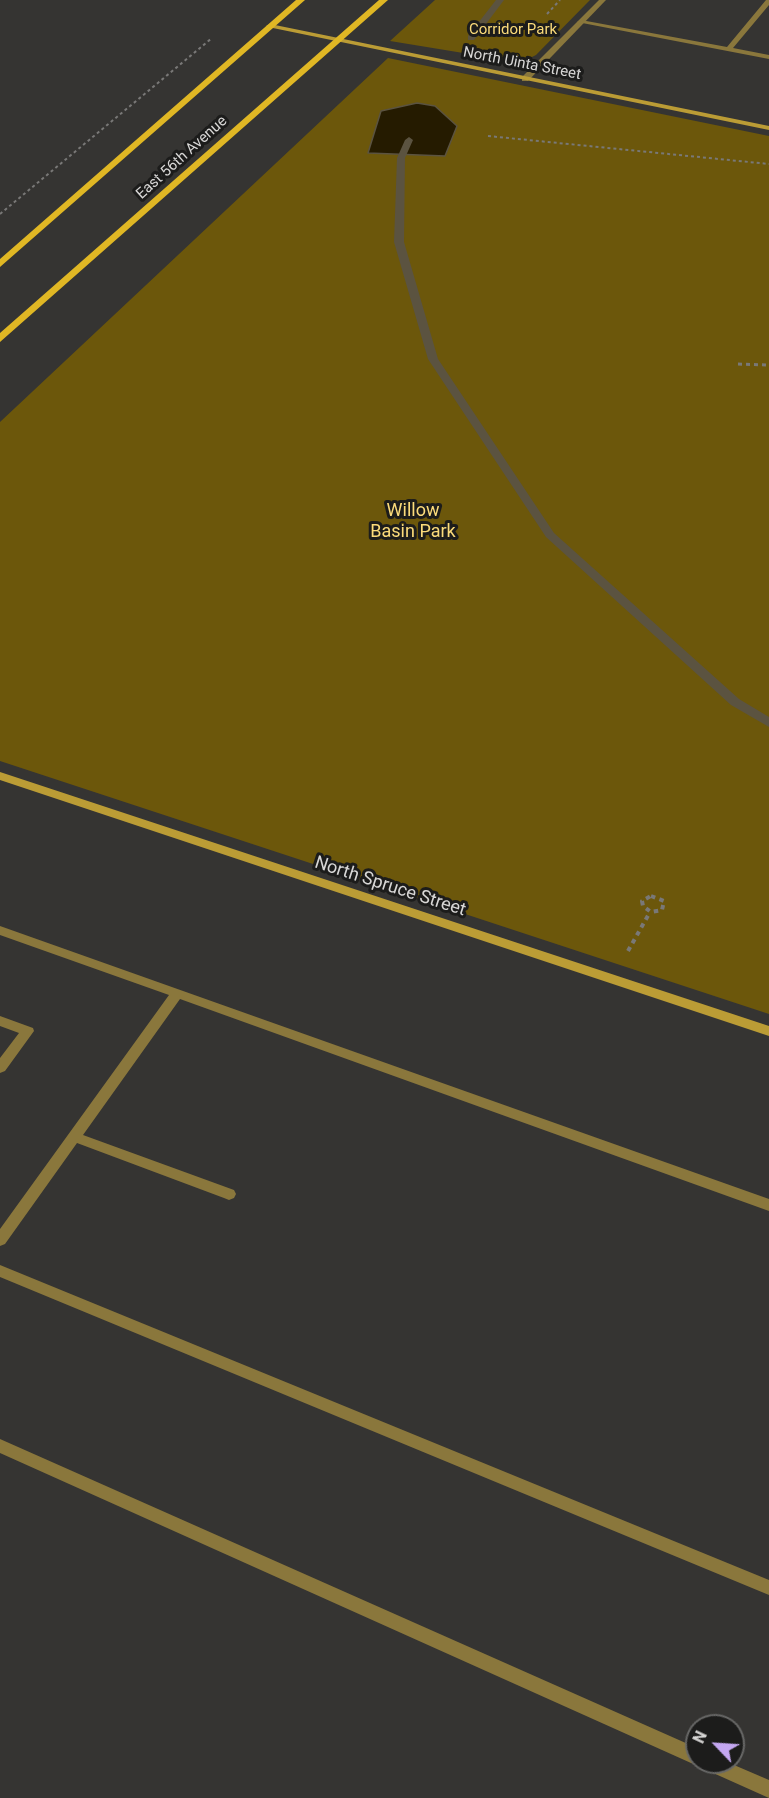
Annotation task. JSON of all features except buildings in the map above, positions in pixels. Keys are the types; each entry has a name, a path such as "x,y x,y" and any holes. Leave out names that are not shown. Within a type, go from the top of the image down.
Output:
{"main road":[{"path":"0,264 301,0"},
{"name":"East 56th Avenue","path":"0,339 384,0"}],"street":[{"path":"525,79 603,0"},
{"path":"729,49 769,2"},
{"path":"581,22 769,57"},
{"name":"North Uinta Street","path":"270,27 769,129"},
{"name":"North Spruce Street","path":"0,776 769,1031"},
{"path":"0,930 769,1205"},
{"path":"0,1240 177,993"},
{"path":"0,1021 28,1031 0,1068"},
{"path":"74,1137 229,1194"},
{"path":"0,1271 769,1588"},
{"path":"0,1446 685,1752"},
{"path":"735,1774 769,1789"}],"path":[{"path":"0,214 220,31"},
{"path":"488,136 769,164"},
{"path":"738,364 769,365"},
{"path":"654,896 664,901 665,906 662,910 650,912 643,906 644,899 654,896"},
{"path":"628,951 650,912"}],"green space":[{"name":"Corridor Park","path":"435,0 590,0 536,55 526,60 512,61 390,41"},
{"name":"Willow Basin Park","path":"388,58 769,136 769,1014 0,761 0,422"}],"shaded area":[{"path":"417,103 435,106 457,126 445,156 368,153 381,111"}],"waterway":[{"path":"471,38 500,0"},
{"path":"409,140 401,158 399,242 433,359 550,535 735,702 769,723"}]}
